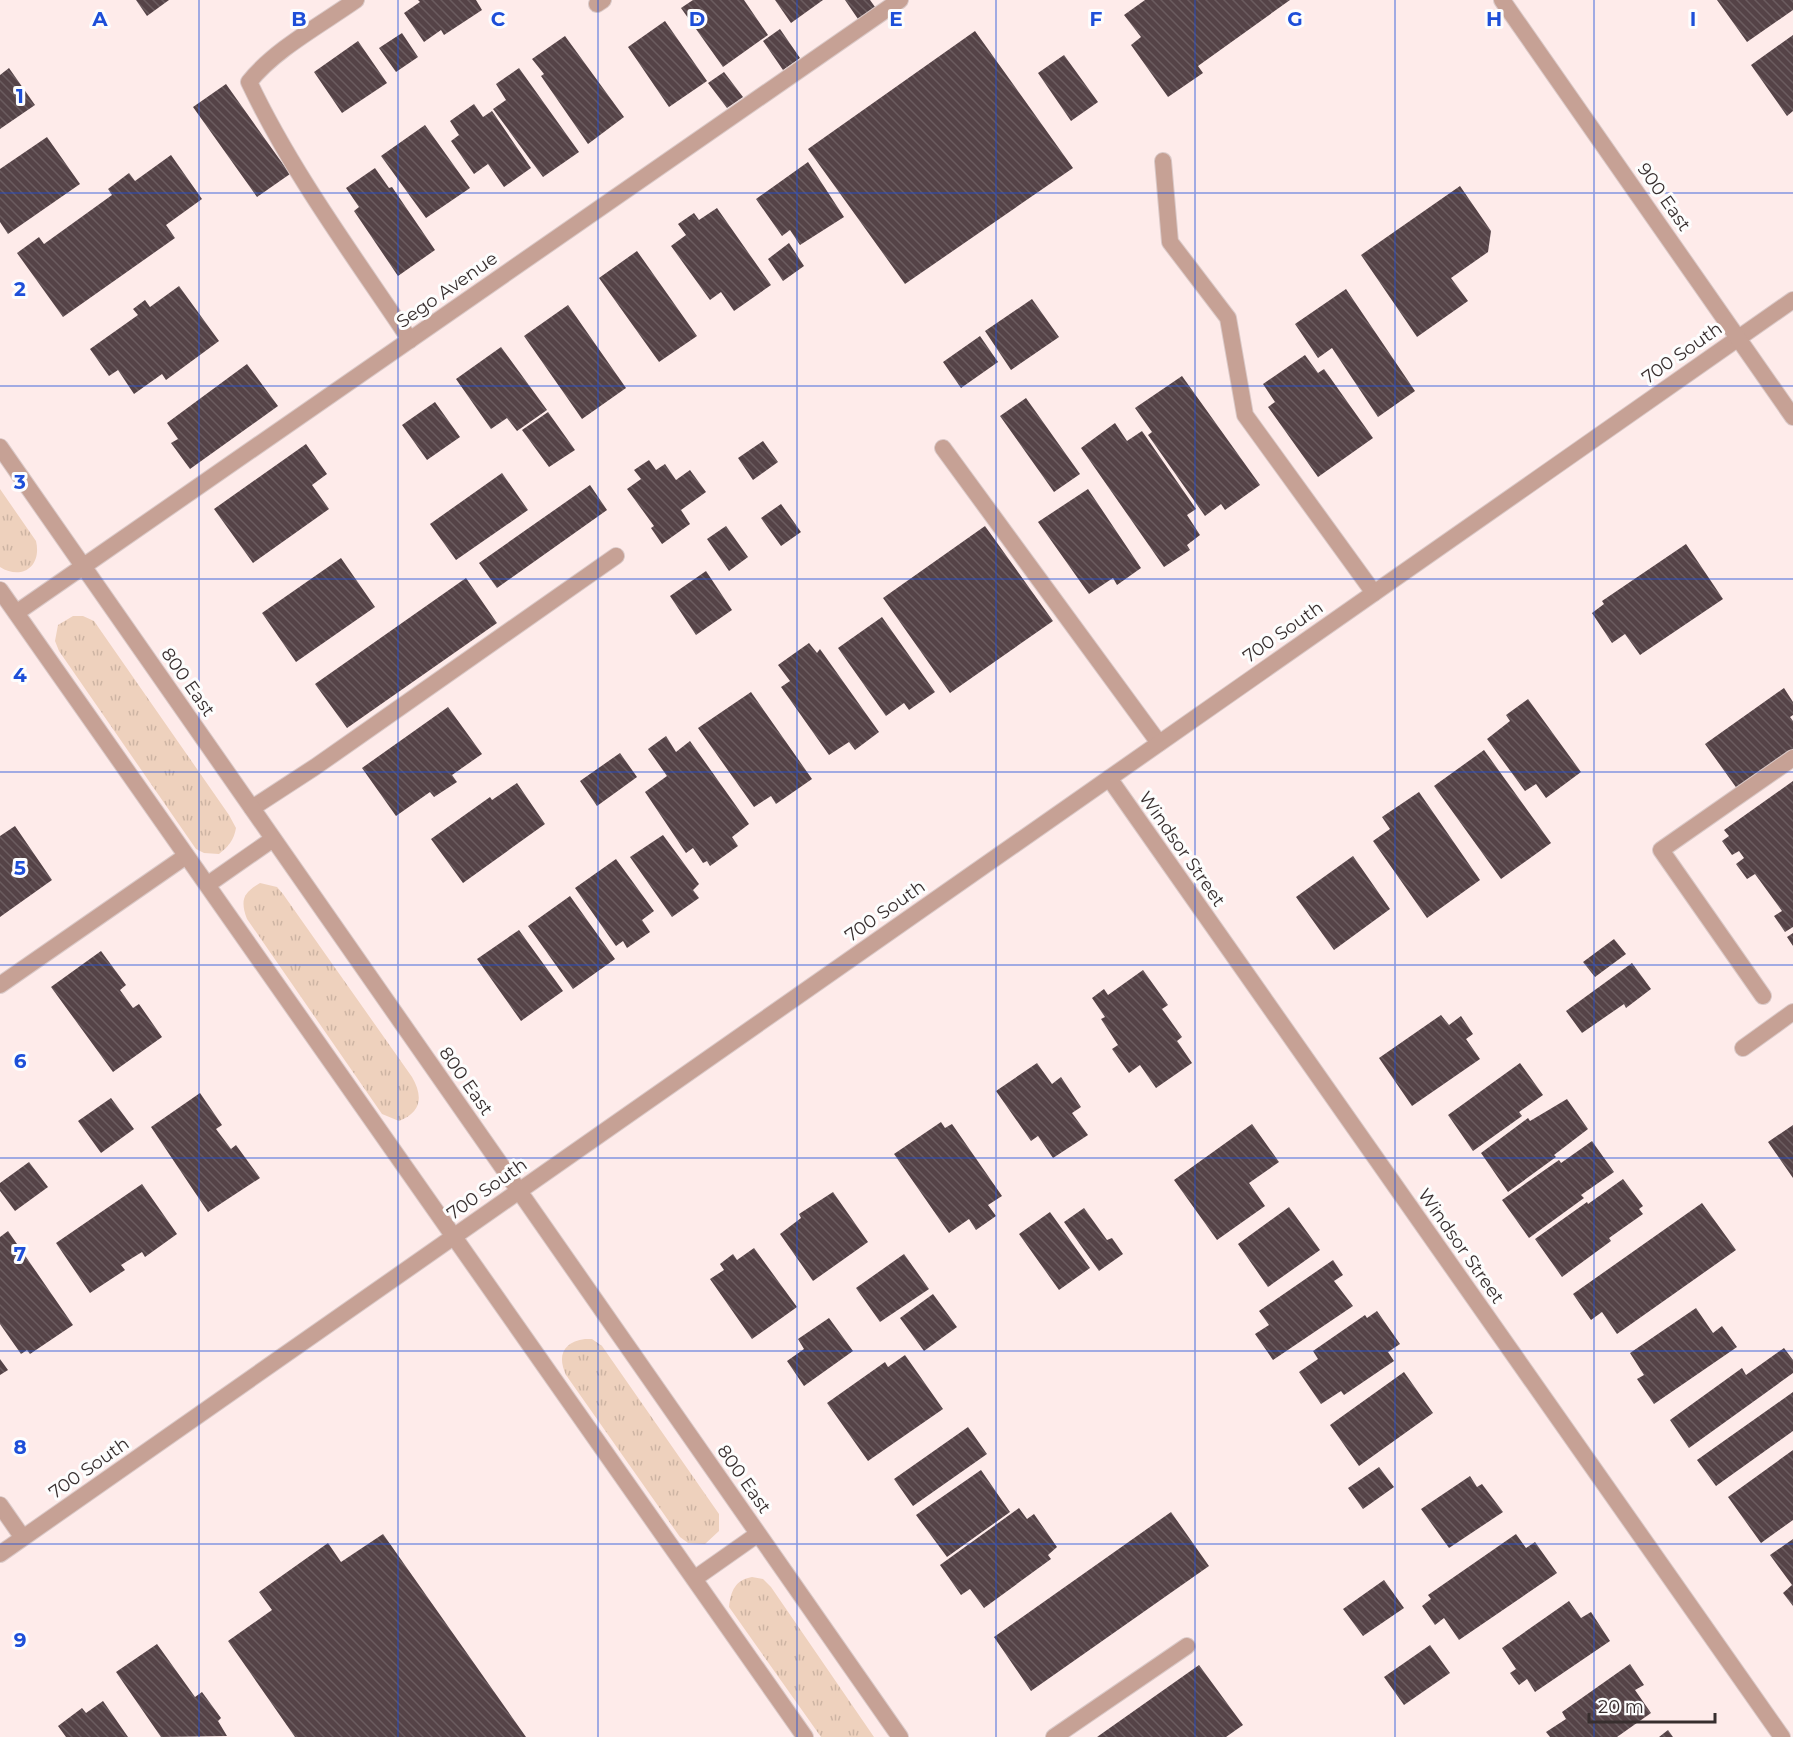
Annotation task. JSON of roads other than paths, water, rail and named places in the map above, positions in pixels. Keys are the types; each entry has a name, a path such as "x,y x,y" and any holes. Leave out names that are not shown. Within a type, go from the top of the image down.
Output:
{"street":[{"path":"356,0 276,56 249,82 265,116 312,192 410,340"},
{"name":"Sego Avenue","path":"16,613 900,0"},
{"name":"900 East","path":"1502,0 1793,417"},
{"path":"1162,161 1170,242 1228,318 1245,415 1374,592"},
{"name":"700 South","path":"0,1554 1793,300"},
{"name":"800 East","path":"0,447 900,1737"},
{"path":"943,448 1159,743"},
{"path":"252,808 315,767 616,556"},
{"path":"0,590 805,1737"},
{"path":"1764,996 1661,850 1793,758"},
{"name":"Windsor Street","path":"1108,778 1782,1737"},
{"path":"207,885 273,839"},
{"path":"0,985 186,856"},
{"path":"1743,1048 1793,1012"},
{"path":"0,1505 23,1538"},
{"path":"694,1579 758,1534"},
{"path":"1054,1737 1187,1646"}]}
